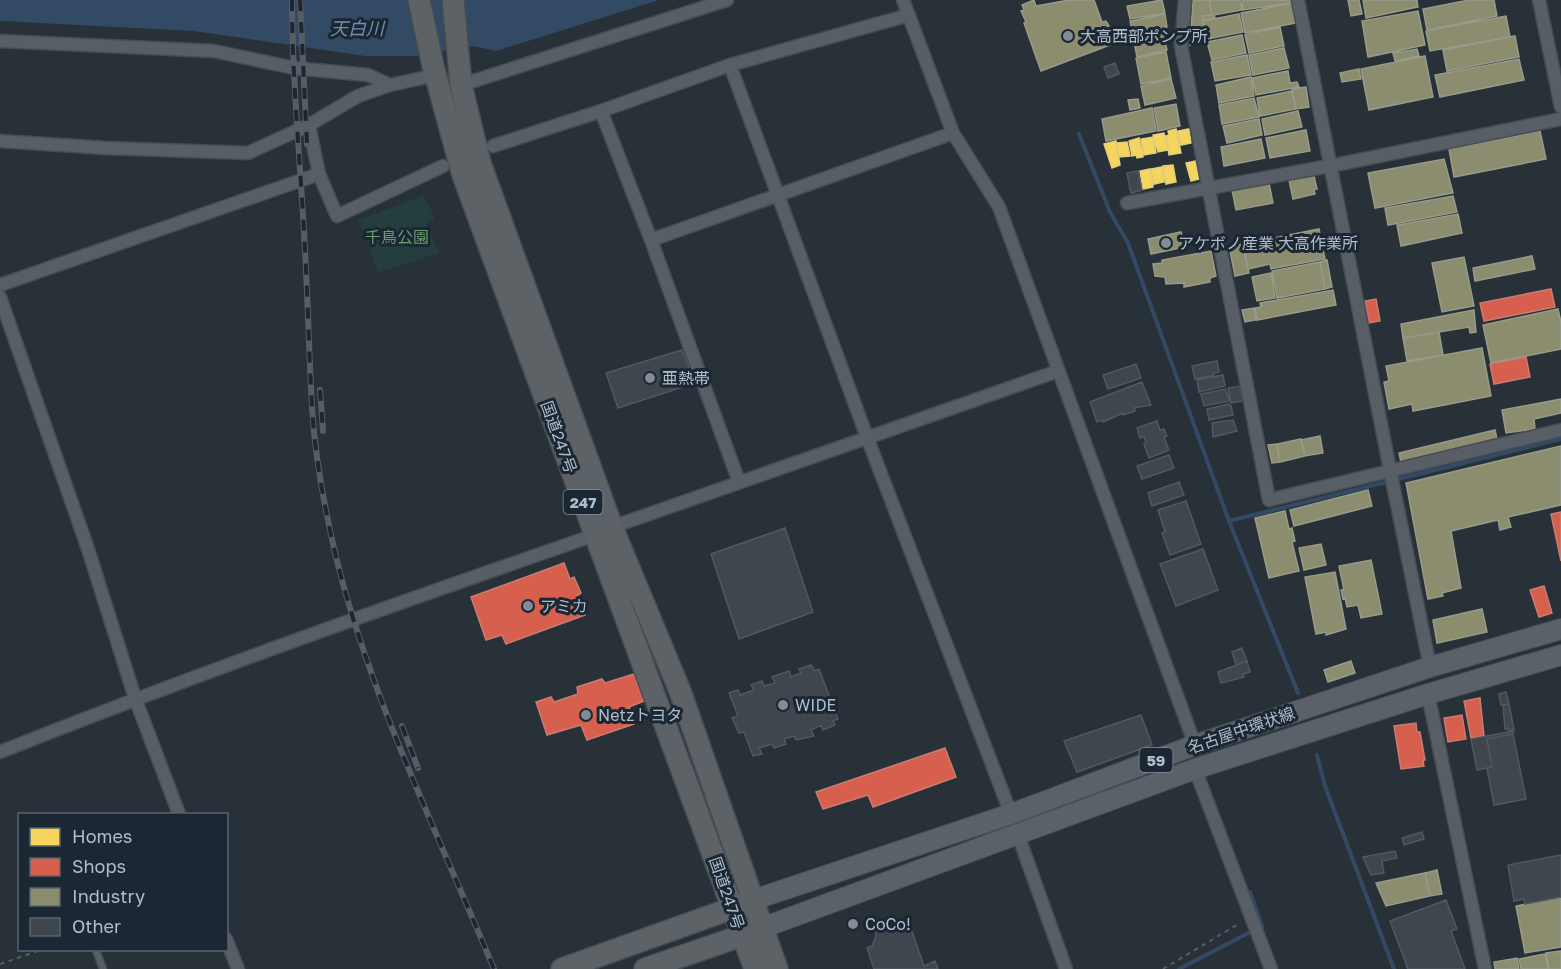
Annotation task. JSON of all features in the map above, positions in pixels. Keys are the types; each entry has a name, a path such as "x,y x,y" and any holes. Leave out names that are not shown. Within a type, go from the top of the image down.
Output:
{"highway":[{"name":"国道247号","path":"419,0 434,70 463,175 604,531 680,691 777,969"},
{"name":"国道247号","path":"453,0 461,85 480,163 755,969"},
{"path":"562,969 753,900"},
{"path":"645,969 762,928"}],"main road":[{"name":"名古屋中環状線","path":"753,900 1011,814 1195,745 1430,667 1561,629"},
{"name":"名古屋中環状線","path":"762,928 1195,769 1428,694 1561,655"}],"street":[{"path":"461,85 727,0"},
{"path":"903,0 953,133 999,207 1195,745"},
{"path":"1185,0 1181,46 1269,500 1391,477 1561,430"},
{"path":"1298,0 1430,667"},
{"path":"1539,0 1561,107"},
{"path":"493,146 602,111 730,65 909,15"},
{"path":"0,41 214,51 294,68 368,75 390,85"},
{"path":"730,65 867,437 1011,814"},
{"path":"0,141 106,148 248,153 309,125 358,96 434,70"},
{"path":"602,111 739,482"},
{"path":"1126,203 1330,166 1561,120"},
{"path":"309,125 319,174 336,216 443,166"},
{"path":"651,240 953,133"},
{"path":"0,285 319,174"},
{"path":"0,297 88,549 135,698 179,813"},
{"path":"0,752 135,698 739,482 1058,371"},
{"path":"1428,694 1485,969"},
{"path":"1195,769 1271,969"},
{"path":"1018,835 1066,969"},
{"path":"228,944 238,969"}],"lane":[{"path":"96,951 103,969"}],"path":[{"path":"1163,969 1252,918"},
{"path":"0,964 38,951"}],"green space":[{"name":"千鳥公園","path":"424,195 435,219 426,223 439,253 378,273 359,220"}],"water":[{"name":"天白川","path":"0,0 659,0 496,51 474,46 416,56 365,56 194,31 0,21"}],"building: Homes":[{"path":"1176,129 1181,153 1169,155 1166,136 1169,135 1168,131"},
{"path":"1189,129 1191,143 1181,145 1178,131"},
{"path":"1164,133 1168,150 1158,152 1153,135"},
{"path":"1153,137 1156,153 1144,155 1141,139"},
{"path":"1139,138 1143,157 1137,158 1136,155 1132,156 1129,141"},
{"path":"1116,141 1120,165 1112,168 1104,144"},
{"path":"1127,142 1130,156 1119,157 1117,143"},
{"path":"1196,161 1199,179 1191,181 1186,163"},
{"path":"1173,165 1176,182 1166,184 1163,166"},
{"path":"1162,167 1164,182 1154,184 1151,169"},
{"path":"1150,169 1153,187 1143,189 1140,171"}],"building: Shops":[{"path":"1551,289 1555,307 1484,321 1480,303"},
{"path":"1376,299 1380,321 1369,323 1365,301"},
{"path":"1526,357 1530,377 1494,384 1490,364"},
{"path":"1561,512 1561,561 1551,514"},
{"name":"アミカ","path":"564,563 570,579 574,577 581,593 577,596 585,615 506,644 502,635 486,640 471,597"},
{"path":"1544,586 1552,613 1539,617 1530,590"},
{"name":"Netzトヨタ","path":"634,674 644,701 629,707 634,724 587,740 581,725 547,735 536,702 551,697 554,702 578,694 577,687 602,679 605,683"},
{"path":"1480,698 1484,736 1471,738 1464,701"},
{"path":"1462,715 1466,739 1448,742 1444,718"},
{"path":"1416,723 1417,732 1420,732 1424,766 1401,769 1394,726"},
{"path":"945,748 956,777 873,807 868,795 823,809 816,792"}],"building: Industry":[{"name":"大高西部ポンプ所","path":"1034,0 1036,6 1069,0 1094,0 1102,22 1106,21 1109,26 1104,28 1110,45 1041,71 1021,11 1024,10 1022,5"},
{"path":"1162,0 1165,13 1130,19 1127,6"},
{"path":"1193,0 1209,0 1212,15 1202,16 1207,41 1190,45"},
{"path":"1209,0 1240,0 1242,10 1214,15 1215,18 1203,20 1202,16 1212,15"},
{"path":"1242,0 1290,0 1291,3 1243,10"},
{"path":"1348,0 1359,0 1362,14 1351,16"},
{"path":"1363,0 1417,0 1418,7 1366,18"},
{"path":"1469,0 1494,0 1497,16 1427,30 1423,9"},
{"path":"1292,3 1296,23 1245,33 1241,13"},
{"path":"1418,11 1425,45 1368,57 1362,21"},
{"path":"1165,14 1167,27 1133,34 1130,21"},
{"path":"1239,14 1243,32 1207,39 1203,21"},
{"path":"1506,16 1510,37 1430,51 1426,31"},
{"path":"1280,27 1284,46 1249,53 1245,35"},
{"path":"1162,29 1167,50 1137,57 1133,36"},
{"path":"1242,35 1246,53 1212,60 1207,42"},
{"path":"1515,36 1519,57 1447,71 1443,50"},
{"path":"1284,48 1289,68 1253,75 1249,55"},
{"path":"1417,49 1419,56 1395,61 1393,53"},
{"path":"1166,52 1171,78 1141,84 1136,58"},
{"path":"1247,55 1251,75 1215,81 1211,62"},
{"path":"1425,56 1433,97 1369,110 1361,69"},
{"path":"1519,59 1524,80 1440,97 1435,75"},
{"path":"1359,69 1361,79 1342,82 1340,73"},
{"path":"1288,71 1290,83 1297,82 1299,87 1256,95 1252,78"},
{"path":"1251,77 1254,96 1219,103 1216,85"},
{"path":"1171,79 1176,98 1145,105 1141,86"},
{"path":"1306,87 1309,107 1296,109 1292,89"},
{"path":"1292,91 1296,109 1260,116 1257,98"},
{"path":"1254,98 1259,117 1222,124 1219,105"},
{"path":"1138,99 1140,108 1130,110 1128,100"},
{"path":"1176,104 1180,126 1158,131 1154,108"},
{"path":"1152,108 1156,131 1106,141 1102,119"},
{"path":"1298,111 1302,127 1265,135 1262,119"},
{"path":"1259,119 1262,135 1227,143 1223,126"},
{"path":"1306,130 1310,151 1270,158 1266,138"},
{"path":"1540,131 1546,159 1454,177 1449,149"},
{"path":"1261,139 1265,158 1224,166 1221,147"},
{"path":"1444,159 1453,193 1375,208 1368,173"},
{"path":"1314,176 1317,189 1314,189 1315,194 1293,199 1289,180"},
{"path":"1269,183 1273,203 1236,210 1232,190"},
{"path":"1453,196 1457,212 1388,225 1385,208"},
{"path":"1458,214 1462,233 1401,246 1397,225"},
{"path":"1319,229 1325,259 1271,269 1270,264 1248,269 1243,244"},
{"name":"アケボノ産業 大高作業所","path":"1181,232 1185,247 1151,254 1148,239"},
{"path":"1242,244 1249,273 1235,276 1229,246"},
{"path":"1211,251 1216,276 1210,278 1210,282 1184,287 1184,283 1166,284 1165,277 1155,276 1153,264 1162,263 1162,260"},
{"path":"1532,256 1535,269 1475,281 1473,268"},
{"path":"1464,257 1474,306 1442,312 1432,263"},
{"path":"1327,260 1332,287 1325,289 1320,262"},
{"path":"1320,262 1325,289 1277,298 1272,271"},
{"path":"1271,273 1275,298 1257,301 1252,277"},
{"path":"1333,290 1336,305 1257,320 1255,308 1261,307 1260,303"},
{"path":"1254,308 1256,320 1245,322 1242,310"},
{"path":"1558,309 1561,322 1561,349 1491,363 1483,325"},
{"path":"1474,310 1476,332 1470,333 1469,327 1403,338 1401,324"},
{"path":"1439,332 1443,355 1407,361 1403,338"},
{"path":"1482,348 1491,396 1413,411 1412,404 1389,409 1384,382 1389,381 1386,366"},
{"path":"1561,399 1561,413 1534,419 1535,429 1506,433 1502,410"},
{"path":"1495,430 1497,439 1401,462 1399,453"},
{"path":"1320,436 1323,453 1305,456 1301,440"},
{"path":"1301,439 1305,456 1280,462 1277,444"},
{"path":"1277,444 1280,462 1272,463 1268,445"},
{"path":"1561,446 1561,505 1508,517 1511,527 1500,530 1498,520 1451,531 1461,588 1442,593 1443,596 1428,599 1406,483"},
{"path":"1368,490 1372,506 1294,526 1290,510"},
{"path":"1285,511 1289,529 1292,528 1295,541 1292,542 1299,571 1269,578 1255,518"},
{"path":"1321,544 1326,565 1304,570 1299,548"},
{"path":"1371,560 1382,614 1361,618 1358,605 1347,607 1345,598 1343,599 1341,590 1344,590 1339,566"},
{"path":"1335,572 1346,629 1326,635 1326,632 1316,634 1305,577"},
{"path":"1482,609 1487,632 1437,643 1433,620"},
{"path":"1351,661 1355,673 1328,682 1324,670"},
{"path":"1437,870 1442,894 1430,896 1425,873"},
{"path":"1425,873 1430,896 1386,906 1376,883"},
{"path":"1561,897 1561,947 1525,953 1516,906"},
{"path":"1561,951 1561,969 1549,969 1546,953"},
{"path":"1545,954 1548,969 1521,969 1519,959"},
{"path":"1517,958 1519,969 1495,969 1494,962"}],"building: Other":[{"path":"1115,63 1119,74 1108,78 1104,67"},
{"path":"1138,171 1142,190 1131,193 1127,173"},
{"name":"亜熱帯","path":"682,350 695,383 618,408 606,373"},
{"path":"1217,361 1219,372 1195,379 1192,366"},
{"path":"1136,364 1141,378 1108,389 1103,375"},
{"path":"1223,375 1225,386 1199,392 1197,380"},
{"path":"1142,382 1151,405 1134,408 1135,411 1097,422 1090,402"},
{"path":"1240,386 1243,401 1231,403 1228,388"},
{"path":"1225,389 1230,401 1204,406 1201,394"},
{"path":"1229,404 1233,415 1209,420 1207,409"},
{"path":"1233,420 1237,431 1213,437 1212,423"},
{"path":"1157,421 1160,430 1164,429 1167,436 1164,437 1169,450 1149,458 1144,436 1140,438 1137,428"},
{"path":"1169,455 1174,468 1142,479 1137,466"},
{"path":"1179,482 1184,495 1152,506 1148,493"},
{"path":"1186,501 1201,544 1170,555 1162,533 1165,532 1158,510"},
{"path":"785,528 813,612 739,639 711,554"},
{"path":"1203,549 1218,590 1176,606 1160,564"},
{"path":"1242,648 1247,661 1236,665 1232,652"},
{"path":"1247,661 1250,672 1243,674 1244,677 1221,683 1218,672"},
{"name":"WIDE","path":"811,665 815,671 819,669 838,719 833,721 835,725 823,730 821,725 811,730 814,736 796,740 794,736 784,739 786,744 774,748 772,744 759,748 762,754 753,756 744,732 739,733 732,718 738,716 729,693 738,690 740,695 754,690 751,685 762,681 764,686 775,683 772,677 789,671 791,677 801,673 799,669"},
{"path":"1506,692 1509,704 1501,705 1499,694"},
{"path":"1509,704 1514,730 1505,729 1503,705"},
{"path":"1141,715 1152,745 1077,772 1064,741"},
{"path":"1513,731 1513,734 1487,739 1492,767 1477,770 1471,739"},
{"path":"1513,734 1526,799 1494,805 1487,768 1492,767 1487,739"},
{"path":"1422,832 1424,839 1404,845 1402,838"},
{"path":"1395,851 1397,858 1382,861 1384,873 1371,875 1363,857"},
{"path":"1561,855 1561,897 1525,904 1524,899 1514,901 1508,865"},
{"path":"1446,900 1457,929 1451,931 1465,969 1408,969 1390,921"},
{"path":"909,923 924,966 935,961 938,969 874,969 867,948 872,946 876,936 875,931"}],"waterway":[{"path":"1079,134 1110,212 1128,243 1229,521 1298,693"},
{"path":"1229,521 1561,439"},
{"path":"1317,755 1325,786 1394,969"},
{"path":"1179,969 1262,926 1250,892"}],"railway":[{"path":"292,0 293,63 313,426 328,523 352,613 388,717 494,969"},
{"path":"300,0 307,144"},
{"path":"320,390 323,431"},
{"path":"402,726 418,768"}],"place":[{"name":"大高西部ポンプ所","path":"1068,36"},
{"name":"アケボノ産業 大高作業所","path":"1166,243"},
{"name":"亜熱帯","path":"650,378"},
{"name":"アミカ","path":"528,606"},
{"name":"WIDE","path":"783,705"},
{"name":"Netzトヨタ","path":"586,715"},
{"name":"CoCo!","path":"853,924"}]}
